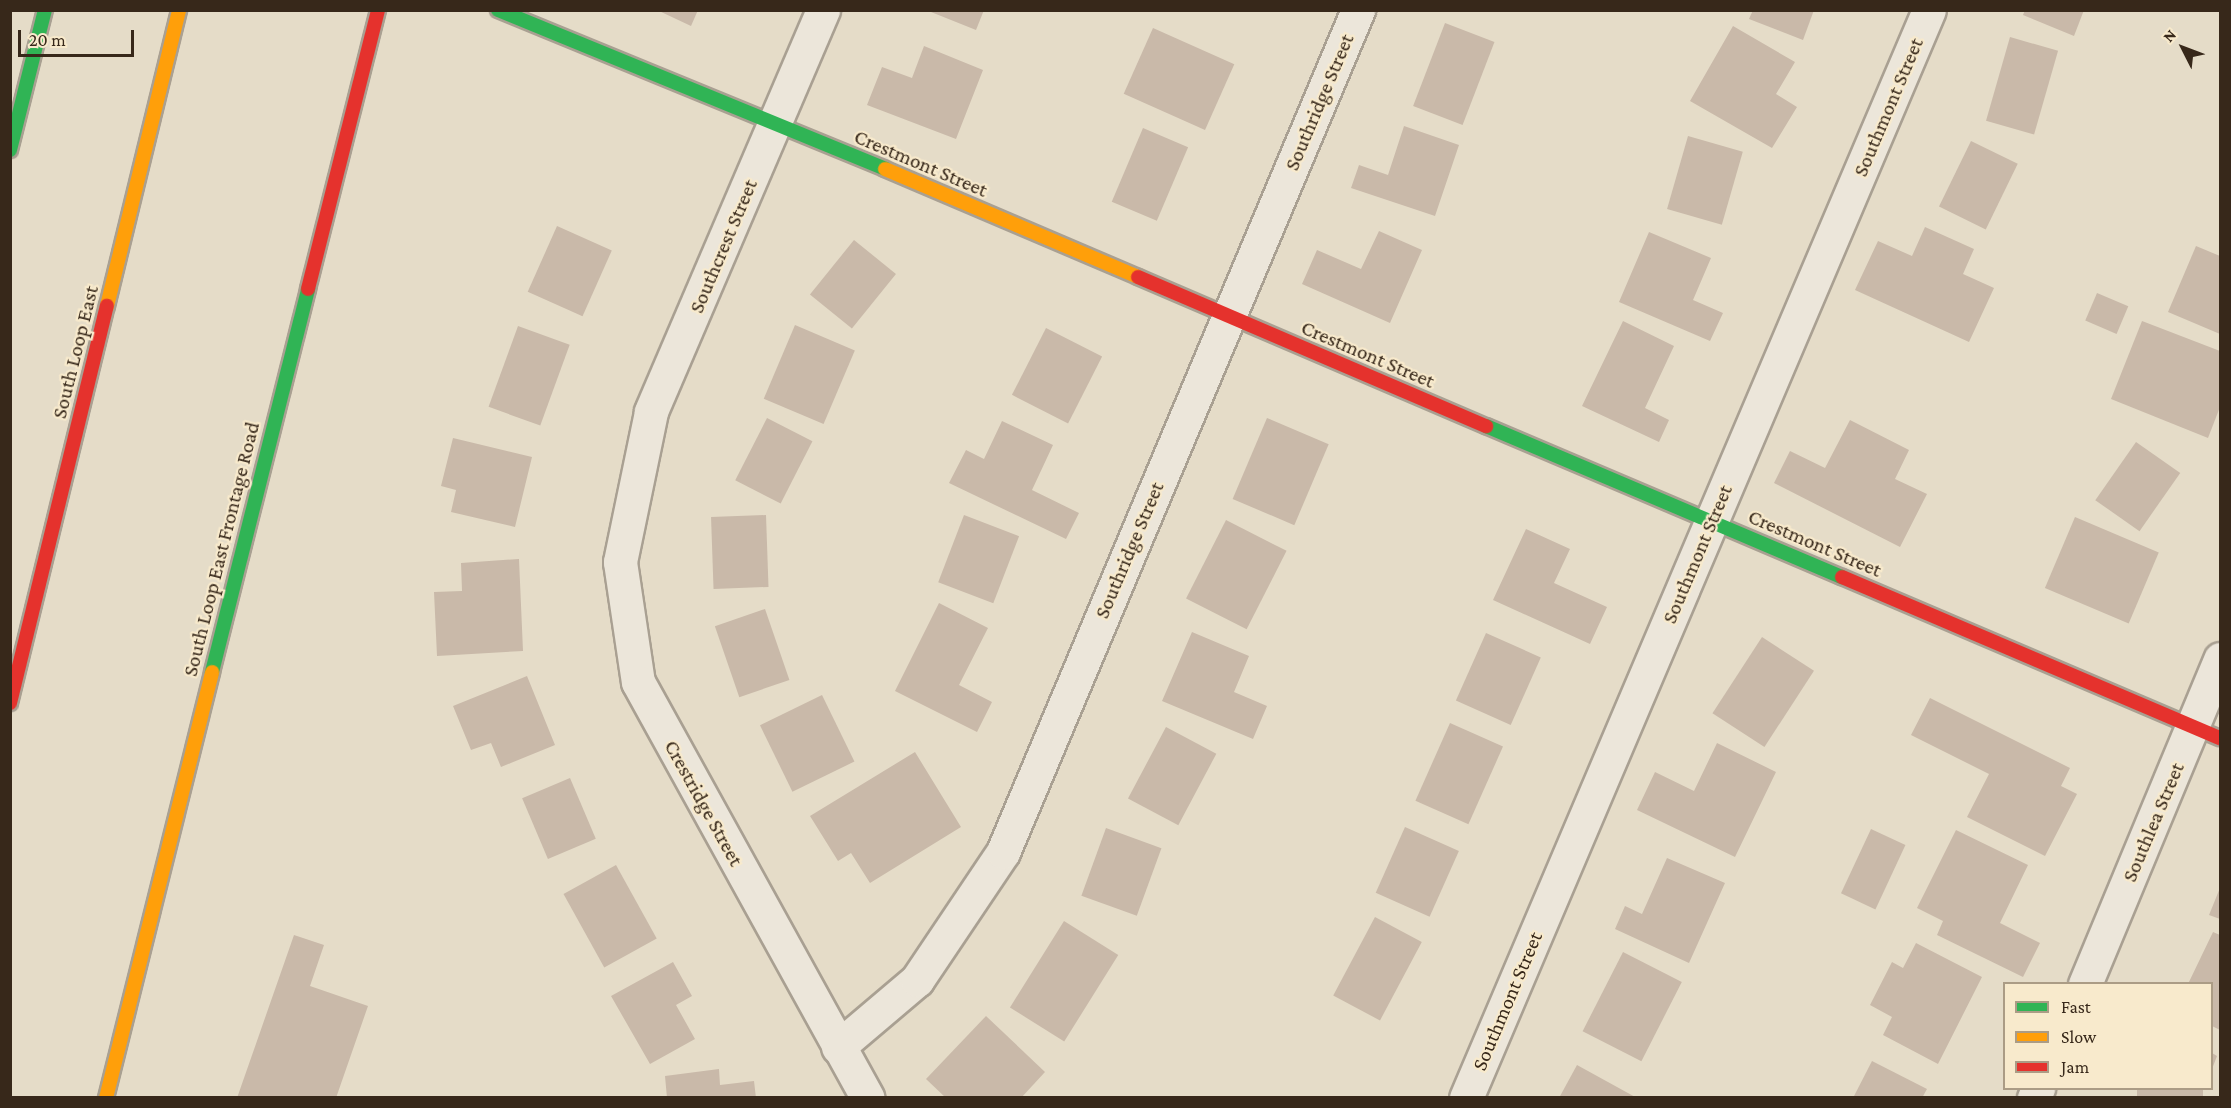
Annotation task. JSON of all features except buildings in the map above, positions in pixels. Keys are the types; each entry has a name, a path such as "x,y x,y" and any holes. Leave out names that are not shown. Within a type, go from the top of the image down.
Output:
{"main road":[{"name":"South Loop East","path":"10,703 179,10"},
{"name":"South Loop East Frontage Road","path":"106,1098 378,10"},
{"name":"Crestmont Street","path":"498,10 776,123 1227,317 2207,731"},
{"path":"10,150 44,13"}],"street":[{"name":"Southcrest Street","path":"636,486 651,412 823,10"},
{"name":"Southridge Street","path":"838,1047 916,980 1003,852 1358,10"},
{"name":"Southmont Street","path":"1467,1098 1929,10"},
{"name":"Crestridge Street","path":"636,486 620,562 638,682 868,1098"},
{"name":"Southlea Street","path":"2086,982 2207,731 2220,659"}],"traffic: fast":[{"path":"10,150 45,10"},
{"path":"498,10 885,169"},
{"path":"212,672 308,289"},
{"path":"1486,426 1842,577"}],"traffic: slow":[{"path":"107,306 179,10"},
{"path":"885,169 1138,277"},
{"path":"106,1098 212,672"}],"traffic: jam":[{"path":"308,289 378,10"},
{"path":"1138,277 1486,426"},
{"path":"10,703 107,306"},
{"path":"1842,577 2220,738"}]}
